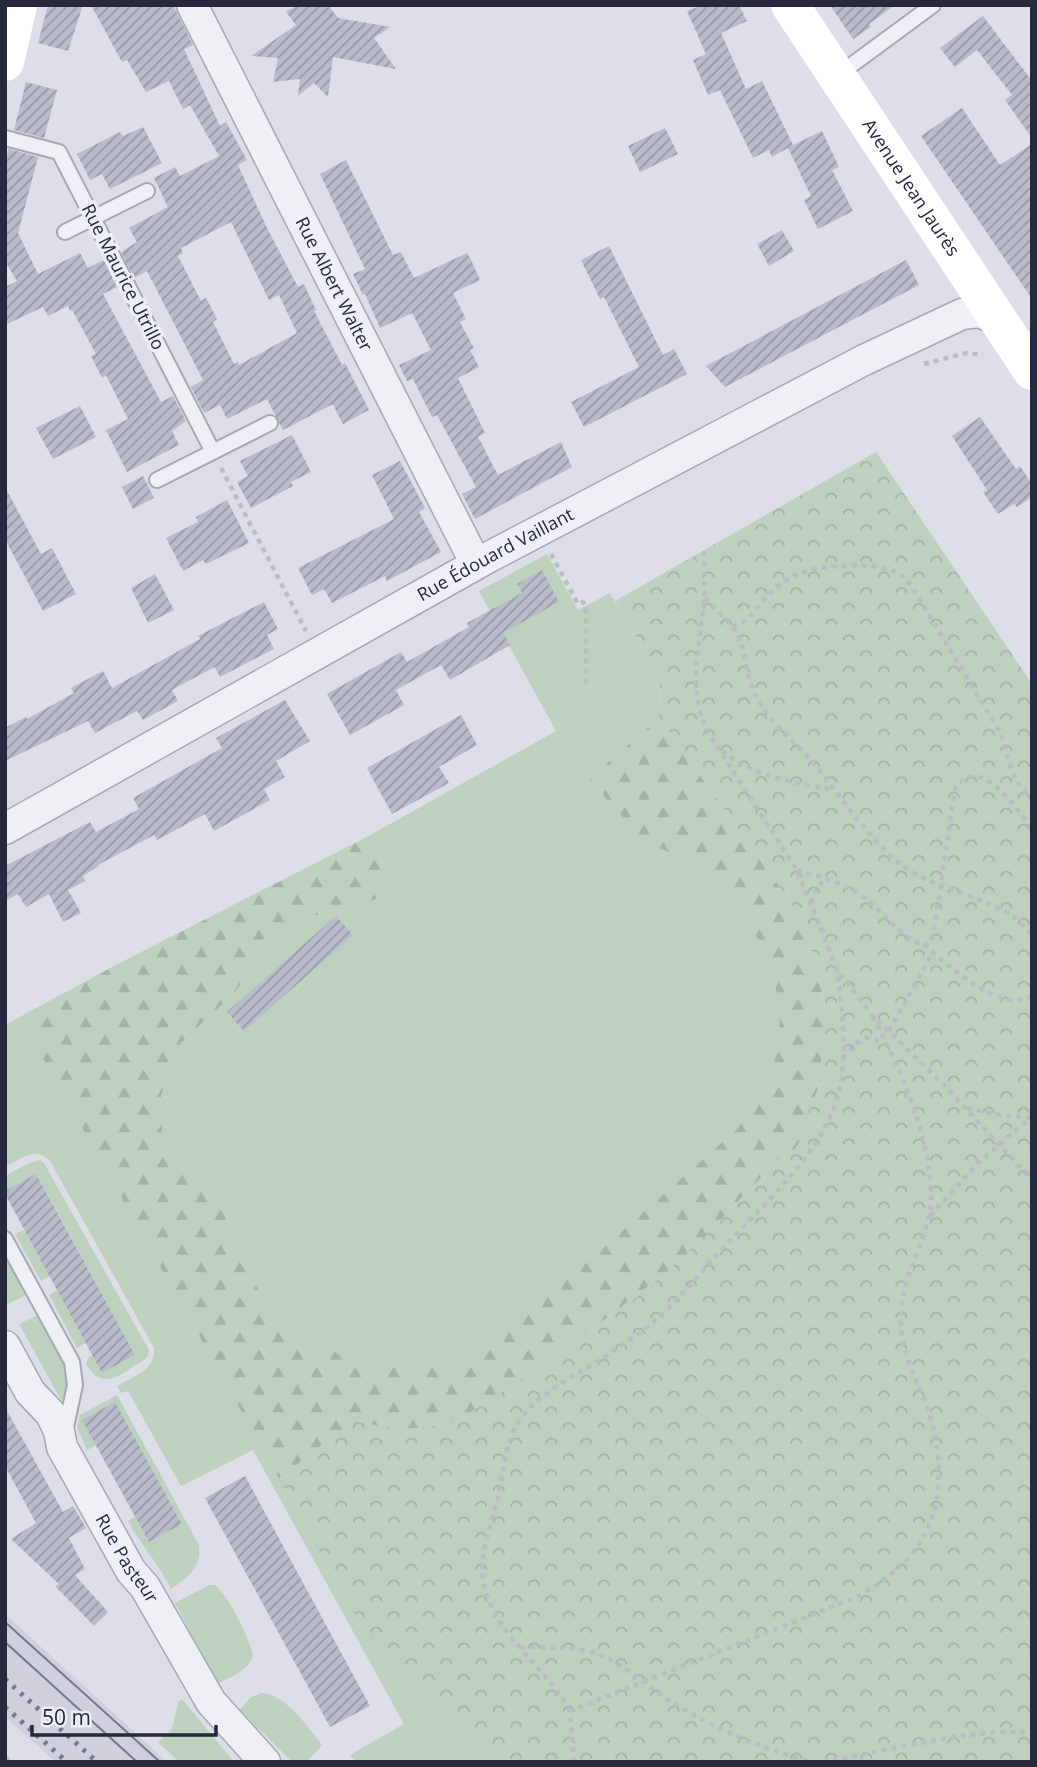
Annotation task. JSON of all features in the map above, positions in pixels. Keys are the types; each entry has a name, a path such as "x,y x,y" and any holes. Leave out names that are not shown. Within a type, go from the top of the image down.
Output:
{"street":[{"path":"5,62 18,5"},
{"name":"Rue Albert Walter","path":"192,5 476,564"},
{"name":"Avenue Jean Jaurès","path":"790,5 1032,371"},
{"name":"Rue Édouard Vaillant","path":"5,829 476,564 864,360 957,316 979,312 996,319"},
{"name":"Rue Pasteur","path":"5,1346 30,1392 51,1414 59,1431 62,1447 131,1572 145,1587 201,1687 211,1702 265,1762"}],"lane":[{"path":"837,76 933,5"},
{"name":"Rue Maurice Utrillo","path":"5,138 60,152 212,452"},
{"path":"65,232 147,191"},
{"path":"157,480 270,423"},
{"path":"5,1239 72,1362 75,1385 62,1447"}],"path":[{"path":"212,452 318,654"},
{"path":"570,1711 839,1605 875,1586 911,1555 932,1514 939,1476 934,1430 902,1343 901,1302 906,1279 929,1217 930,1182 919,1121 911,1095 872,1016 838,971 796,870 701,717 695,694 704,597 704,551"},
{"path":"554,559 578,604 583,601 586,606 586,685"},
{"path":"733,626 747,620 773,591 792,576 805,570 881,568 901,575 915,592 998,727 1015,781 1032,798"},
{"path":"704,597 721,617 733,626 739,637 750,683 763,709 813,763 881,848 907,869 940,886 1006,911 1025,926 1032,936"},
{"path":"719,749 735,761 759,772 834,790"},
{"path":"924,945 930,942 932,937 955,788 965,777 978,776 990,781 1032,827"},
{"path":"796,870 826,879 860,894 911,938 924,945 959,974 993,995 1012,1001 1032,996"},
{"path":"811,903 816,888 826,879"},
{"path":"888,1031 933,952"},
{"path":"574,1762 570,1711 549,1680 499,1619 490,1604 482,1570 507,1449 514,1429 537,1402 658,1318 781,1186 816,1140 830,1116 841,1082 838,971"},
{"path":"872,1016 966,1108 1032,1180"},
{"path":"842,1058 866,1038 888,1046"},
{"path":"966,1108 1031,1118"},
{"path":"929,1217 978,1163 1031,1118"},
{"path":"520,1647 588,1651 610,1661 670,1701 733,1733 763,1747 808,1762"},
{"path":"823,1762 971,1734 1032,1732"},
{"path":"5,1757 10,1762"}],"shaded area":[{"path":"5,1614 167,1762 56,1762 5,1717"}],"green space":[{"path":"876,452 1032,684 1032,1762 497,1762 363,1628 279,1478 353,1421 393,1427 423,1427 455,1419 487,1402 557,1356 653,1284 701,1240 787,1150 791,1154 802,1139 798,1136 818,1089 825,1022 824,999 805,930 788,898 659,718 660,680 615,601"},
{"path":"547,554 578,610 610,593 660,680 659,718 788,898 815,1099 799,1136 708,1233 363,1628 497,1762 357,1762 350,1755 404,1724 253,1450 181,1486 128,1391 121,1393 117,1386 148,1367 154,1356 154,1348 50,1161 39,1154 33,1154 5,1167 5,1025 365,838 556,731 479,591"},
{"path":"659,718 788,898 805,930 824,999 826,1032 818,1089 799,1136 802,1139 791,1154 786,1151 669,1270 566,1349 497,1762 363,1628 20,1017 365,838 383,856 392,880 377,898 352,910 292,918 256,944 248,953 245,978 234,993 181,1043 169,1063 161,1097 162,1132 184,1166 224,1208 241,1263 261,1293 280,1315 315,1344 355,1361 393,1368 442,1366 469,1358 504,1336 737,1129 759,1099 773,1068 779,1035 778,1003 771,970 758,939 738,910 714,883 682,859 644,841 589,779"},
{"path":"40,1160 149,1350 144,1360 113,1378 99,1377 92,1372 86,1363 89,1357 93,1355 102,1373 135,1355 37,1175 5,1191 5,1176"},
{"path":"24,1230 50,1276 41,1281 15,1234"},
{"path":"5,1254 28,1294 8,1304 5,1299"},
{"path":"57,1290 86,1343 77,1348 49,1295"},
{"path":"38,1315 67,1368 67,1390 61,1400 19,1324"},
{"path":"117,1395 199,1545 196,1566 183,1581 171,1589 128,1521 135,1517 149,1542 182,1524 115,1403 82,1420 96,1445 87,1450 77,1428 80,1415"},
{"path":"209,1585 215,1585 221,1591 232,1608 253,1655 248,1665 217,1684 175,1603"},
{"path":"261,1693 288,1705 322,1745 307,1762 292,1762 240,1710 250,1698"},
{"path":"182,1699 234,1762 179,1762 158,1742 172,1729 178,1702"}],"building":[{"path":"48,5 83,5 68,51 38,43"},
{"path":"91,5 173,5 193,45 184,49 220,126 226,122 247,160 238,165 267,228 298,287 304,284 316,310 314,311 369,410 343,424 331,405 283,430 267,399 227,419 220,405 204,413 191,387 203,380 147,271 134,278 121,252 137,242 129,228 168,207 154,178 175,167 180,176 219,156 190,105 183,109 169,81 146,92 127,60 122,62","holes":["231,222 269,300 279,295 297,333 239,365 238,362 234,364 213,322 217,319 206,298 201,301 178,256 183,253 181,248"]},
{"path":"297,5 328,5 338,18 390,27 374,38 396,69 333,57 328,97 314,83 298,96 300,79 273,82 278,58 251,56 296,25 286,12"},
{"path":"702,5 739,5 747,21 721,33 746,89 762,81 793,145 822,131 839,167 832,170 853,211 818,229 804,200 811,196 788,148 772,157 769,150 753,158 720,90 708,95 693,60 706,54 687,11"},
{"path":"830,5 895,5 853,39"},
{"path":"983,16 1032,81 1032,138 1005,100 1012,95 977,50 955,67 940,48"},
{"path":"26,82 57,90 44,138 14,130"},
{"path":"962,108 1000,165 1032,144 1032,299 921,136"},
{"path":"143,127 162,163 110,189 102,174 90,180 77,154 120,132 123,136"},
{"path":"665,128 678,154 640,172 628,146"},
{"path":"9,149 38,157 18,233 38,274 80,253 88,268 104,260 117,287 103,294 161,402 173,396 186,421 172,431 179,445 127,472 106,430 128,419 106,375 102,378 91,356 96,354 72,310 70,311 68,306 48,316 43,307 5,325 5,287 17,281 5,261 5,162"},
{"path":"346,160 393,255 401,252 414,278 467,253 472,262 480,280 453,293 466,319 460,322 474,348 470,350 479,367 458,378 485,433 478,437 498,475 561,442 572,467 475,519 462,494 476,487 437,415 432,417 413,379 407,381 399,365 431,350 412,313 380,328 353,274 365,269 320,174"},
{"path":"782,230 794,251 769,266 757,244"},
{"path":"609,246 663,355 674,349 687,374 584,427 571,402 639,367 604,297 600,299 581,260"},
{"path":"906,260 919,285 725,387 706,366"},
{"path":"80,406 96,437 53,459 36,428"},
{"path":"980,417 1016,469 1020,466 1032,484 1032,497 1017,507 1014,504 998,514 983,492 987,490 952,436"},
{"path":"292,435 311,472 291,482 293,486 251,508 237,482 248,476 240,461"},
{"path":"400,461 425,508 419,512 441,552 387,581 385,576 332,603 324,589 312,595 298,568 394,519 372,475"},
{"path":"143,476 154,498 133,509 122,487"},
{"path":"5,487 41,554 52,548 76,594 43,611 5,539"},
{"path":"227,500 249,543 206,564 203,560 183,571 166,538 198,522 196,517"},
{"path":"542,570 559,602 503,633 510,645 450,680 441,665 396,690 404,705 350,735 327,694 401,652 407,662 469,627 467,623 522,593 517,584"},
{"path":"155,574 174,610 148,623 131,588"},
{"path":"264,602 278,629 267,635 274,649 220,677 215,667 194,678 172,690 178,701 143,720 137,711 95,733 88,721 5,761 5,728 74,693 71,688 103,671 112,688 200,639 198,636"},
{"path":"285,700 310,741 276,761 285,777 264,789 270,800 214,831 205,814 157,840 154,835 98,865 83,876 85,881 68,890 81,913 63,922 49,894 26,907 18,894 5,901 5,866 90,822 96,832 139,809 133,798 222,748 216,738"},
{"path":"461,715 477,745 439,767 449,783 392,814 367,768"},
{"path":"336,916 353,935 244,1031 227,1012"},
{"path":"36,1174 135,1355 102,1373 5,1194 5,1191"},
{"path":"115,1402 182,1524 149,1542 82,1420"},
{"path":"5,1407 63,1512 73,1506 86,1528 69,1538 85,1569 75,1575 108,1612 94,1626 55,1586 59,1584 11,1539 36,1523 5,1466"},
{"path":"245,1476 370,1706 330,1727 205,1498"}],"tram line":[{"path":"5,1622 160,1762"},
{"path":"5,1642 137,1762"}],"railway":[{"path":"5,1679 97,1762"},
{"path":"5,1707 67,1762"}]}
